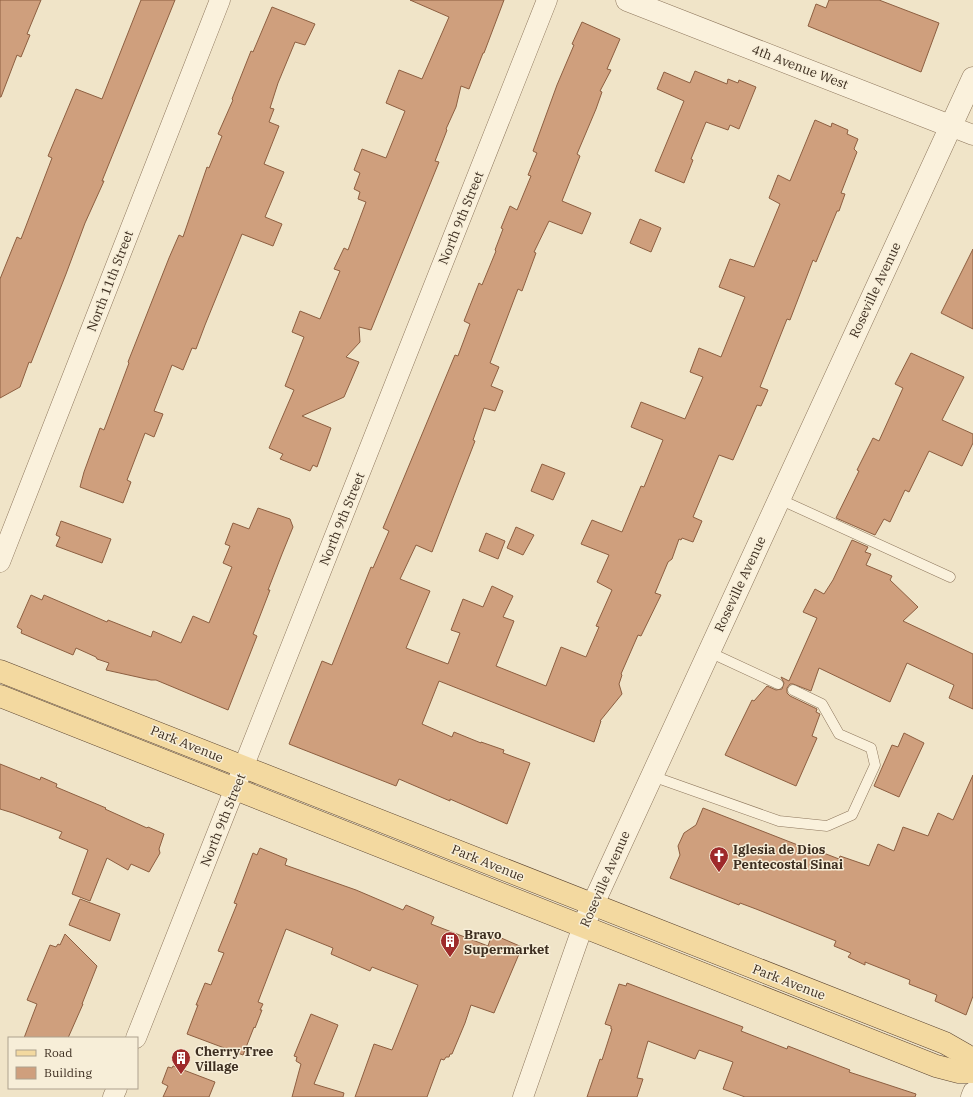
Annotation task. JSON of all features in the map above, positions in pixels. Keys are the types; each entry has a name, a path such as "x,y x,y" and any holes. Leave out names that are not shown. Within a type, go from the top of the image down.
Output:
{"main road":[{"name":"Park Avenue","path":"0,671 956,1048 973,1061"},
{"name":"Park Avenue","path":"0,696 936,1066 959,1072 973,1072"}],"street":[{"name":"North 11th Street","path":"0,562 220,0"},
{"name":"North 9th Street","path":"136,1037 547,0"},
{"name":"4th Avenue West","path":"627,0 973,135"},
{"name":"Roseville Avenue","path":"523,1097 583,926 973,78"},
{"path":"971,1097 973,1092"}],"lane":[{"path":"779,499 950,577"},
{"path":"709,652 778,684"},
{"path":"652,776 779,821 827,826 852,815 875,764 870,748 839,734 822,704 793,690"}],"building":[{"path":"0,0 41,0 27,34 30,35 21,57 17,55 1,97 0,97"},
{"path":"141,0 175,0 102,181 104,181 85,223 31,363 29,362 20,387 0,398 0,279 17,237 21,239 52,158 48,156 76,89 102,99"},
{"path":"410,0 504,0 469,89 461,86 456,107 446,129 447,130 435,161 439,162 371,330 359,327 360,342 346,357 359,362 344,397 302,416 331,428 317,467 313,465 310,471 280,459 283,454 269,448 294,390 285,386 304,337 292,332 300,311 320,319 340,271 334,269 344,248 348,250 366,202 358,199 360,192 354,189 360,173 354,170 362,149 386,158 405,111 386,103 399,70 422,79 449,17"},
{"path":"829,0 879,0 939,23 921,72 808,26 816,4 826,8"},
{"path":"272,7 315,24 305,45 295,42 278,83 270,108 274,109 269,122 279,126 264,164 284,172 265,217 282,224 273,246 242,234 196,349 192,348 183,370 172,365 154,411 163,414 154,437 145,433 127,480 131,482 123,503 80,487 84,472 100,428 104,430 129,363 128,362 169,258 179,235 183,237 207,167 209,168 222,136 218,134 233,100 232,99 251,51 253,52"},
{"path":"582,22 620,39 607,69 611,70 600,91 602,92 596,109 577,154 580,156 562,201 591,213 582,234 549,221 534,252 536,253 522,291 518,289 490,363 499,367 491,386 503,391 495,411 484,408 473,440 475,441 432,552 416,545 400,579 430,591 406,648 448,664 460,633 451,630 463,599 483,607 492,586 513,596 503,617 514,621 496,666 546,686 561,647 586,657 599,627 596,626 612,590 597,582 609,555 581,544 592,520 622,532 641,486 644,487 663,440 631,427 641,402 685,419 703,377 690,372 699,348 721,357 745,297 719,287 730,259 754,267 780,204 769,198 778,175 790,181 815,120 831,127 832,123 848,130 847,134 858,139 854,149 857,152 841,193 845,194 839,211 837,211 816,262 813,260 790,320 787,319 760,387 768,390 761,406 757,405 733,460 719,455 693,517 702,521 693,542 682,538 681,540 679,539 672,559 668,562 655,593 661,595 641,636 638,635 621,674 619,684 622,694 600,721 594,742 439,681 422,724 452,737 454,732 481,743 504,750 503,753 530,763 507,824 399,779 396,786 289,744 322,661 332,665 371,567 373,568 389,531 383,528 455,355 458,356 470,324 464,321 479,283 482,285 496,251 495,250 503,229 501,228 510,206 517,210 531,176 528,175 537,153 533,151 557,85 574,45 572,44"},
{"path":"695,71 727,84 728,79 738,83 739,80 756,87 739,129 730,125 728,130 706,122 691,159 693,160 684,183 655,171 684,101 657,89 664,72 690,83"},
{"path":"640,219 661,228 651,252 630,243"},
{"path":"973,249 973,329 941,313"},
{"path":"911,353 964,377 942,420 973,434 973,443 962,466 929,451 909,492 905,490 890,522 884,519 875,535 836,518 873,438 879,441 903,388 895,384"},
{"path":"542,464 565,473 553,500 531,491"},
{"path":"258,508 290,519 293,527 268,590 270,590 253,634 257,636 228,710 156,680 106,670 109,663 97,659 96,657 76,648 73,655 21,633 22,630 17,627 31,595 42,600 44,595 107,622 108,620 151,637 153,631 181,643 193,616 209,623 232,567 223,563 230,546 225,544 233,523 249,529"},
{"path":"61,521 111,539 102,563 56,546 60,537 56,535"},
{"path":"516,527 534,535 523,555 507,548"},
{"path":"486,533 505,541 498,559 479,551"},
{"path":"852,540 868,547 865,552 871,554 866,565 892,576 890,580 918,607 903,621 973,654 973,709 949,698 954,685 907,663 890,702 819,668 811,691 793,684 790,684 787,688 787,693 790,696 817,709 816,712 820,714 812,736 817,738 796,786 725,755 752,700 754,701 767,686 776,690 782,689 784,683 781,677 789,681 817,618 803,612 815,589 824,594 833,580"},
{"path":"904,733 924,743 899,797 874,786 892,745 898,747"},
{"path":"0,764 40,780 41,777 57,784 56,787 106,808 105,809 147,828 148,827 164,834 159,849 160,853 149,872 131,864 128,870 107,858 90,901 72,894 88,850 59,838 62,832 0,809"},
{"path":"973,775 973,996 966,1015 935,1001 937,995 909,984 910,980 865,962 865,965 848,957 851,953 834,946 836,941 756,909 740,903 739,905 670,878 680,855 678,846 684,833 696,825 703,808 808,849 808,847 839,859 840,856 869,866 878,844 894,851 903,827 928,836 938,813 953,820"},
{"path":"260,848 287,859 285,865 356,890 403,910 406,905 434,917 431,924 488,946 492,934 522,947 494,1013 471,1005 452,1054 444,1060 441,1059 427,1097 355,1097 374,1044 392,1050 418,985 372,967 370,971 331,954 333,948 286,929 258,1002 263,1004 260,1010 262,1010 243,1055 187,1034 205,983 211,985 224,953 218,951 237,904 234,903 253,853 257,855"},
{"path":"80,899 120,914 110,941 69,925"},
{"path":"65,934 97,966 83,1004 68,1037 24,1037 37,1004 27,1000 50,945 56,947 58,944 60,945"},
{"path":"627,983 743,1027 741,1031 787,1049 788,1046 850,1070 849,1072 916,1094 915,1097 745,1097 723,1089 733,1062 699,1050 695,1059 648,1041 637,1078 643,1079 637,1097 587,1097 600,1059 602,1060 612,1029 611,1026 605,1024 619,984 626,986"},
{"path":"311,1014 338,1025 314,1084 344,1093 343,1097 292,1097 301,1064 296,1061 297,1057 294,1056"},
{"name":"Cherry Tree Village","path":"173,1066 215,1082 209,1097 163,1097 168,1086 162,1083 168,1067 172,1068"}],"place":[{"name":"Iglesia de Dios Pentecostal Sinai","path":"719,873"},
{"name":"Bravo Supermarket","path":"450,958"},
{"name":"Cherry Tree Village","path":"181,1075"}]}
